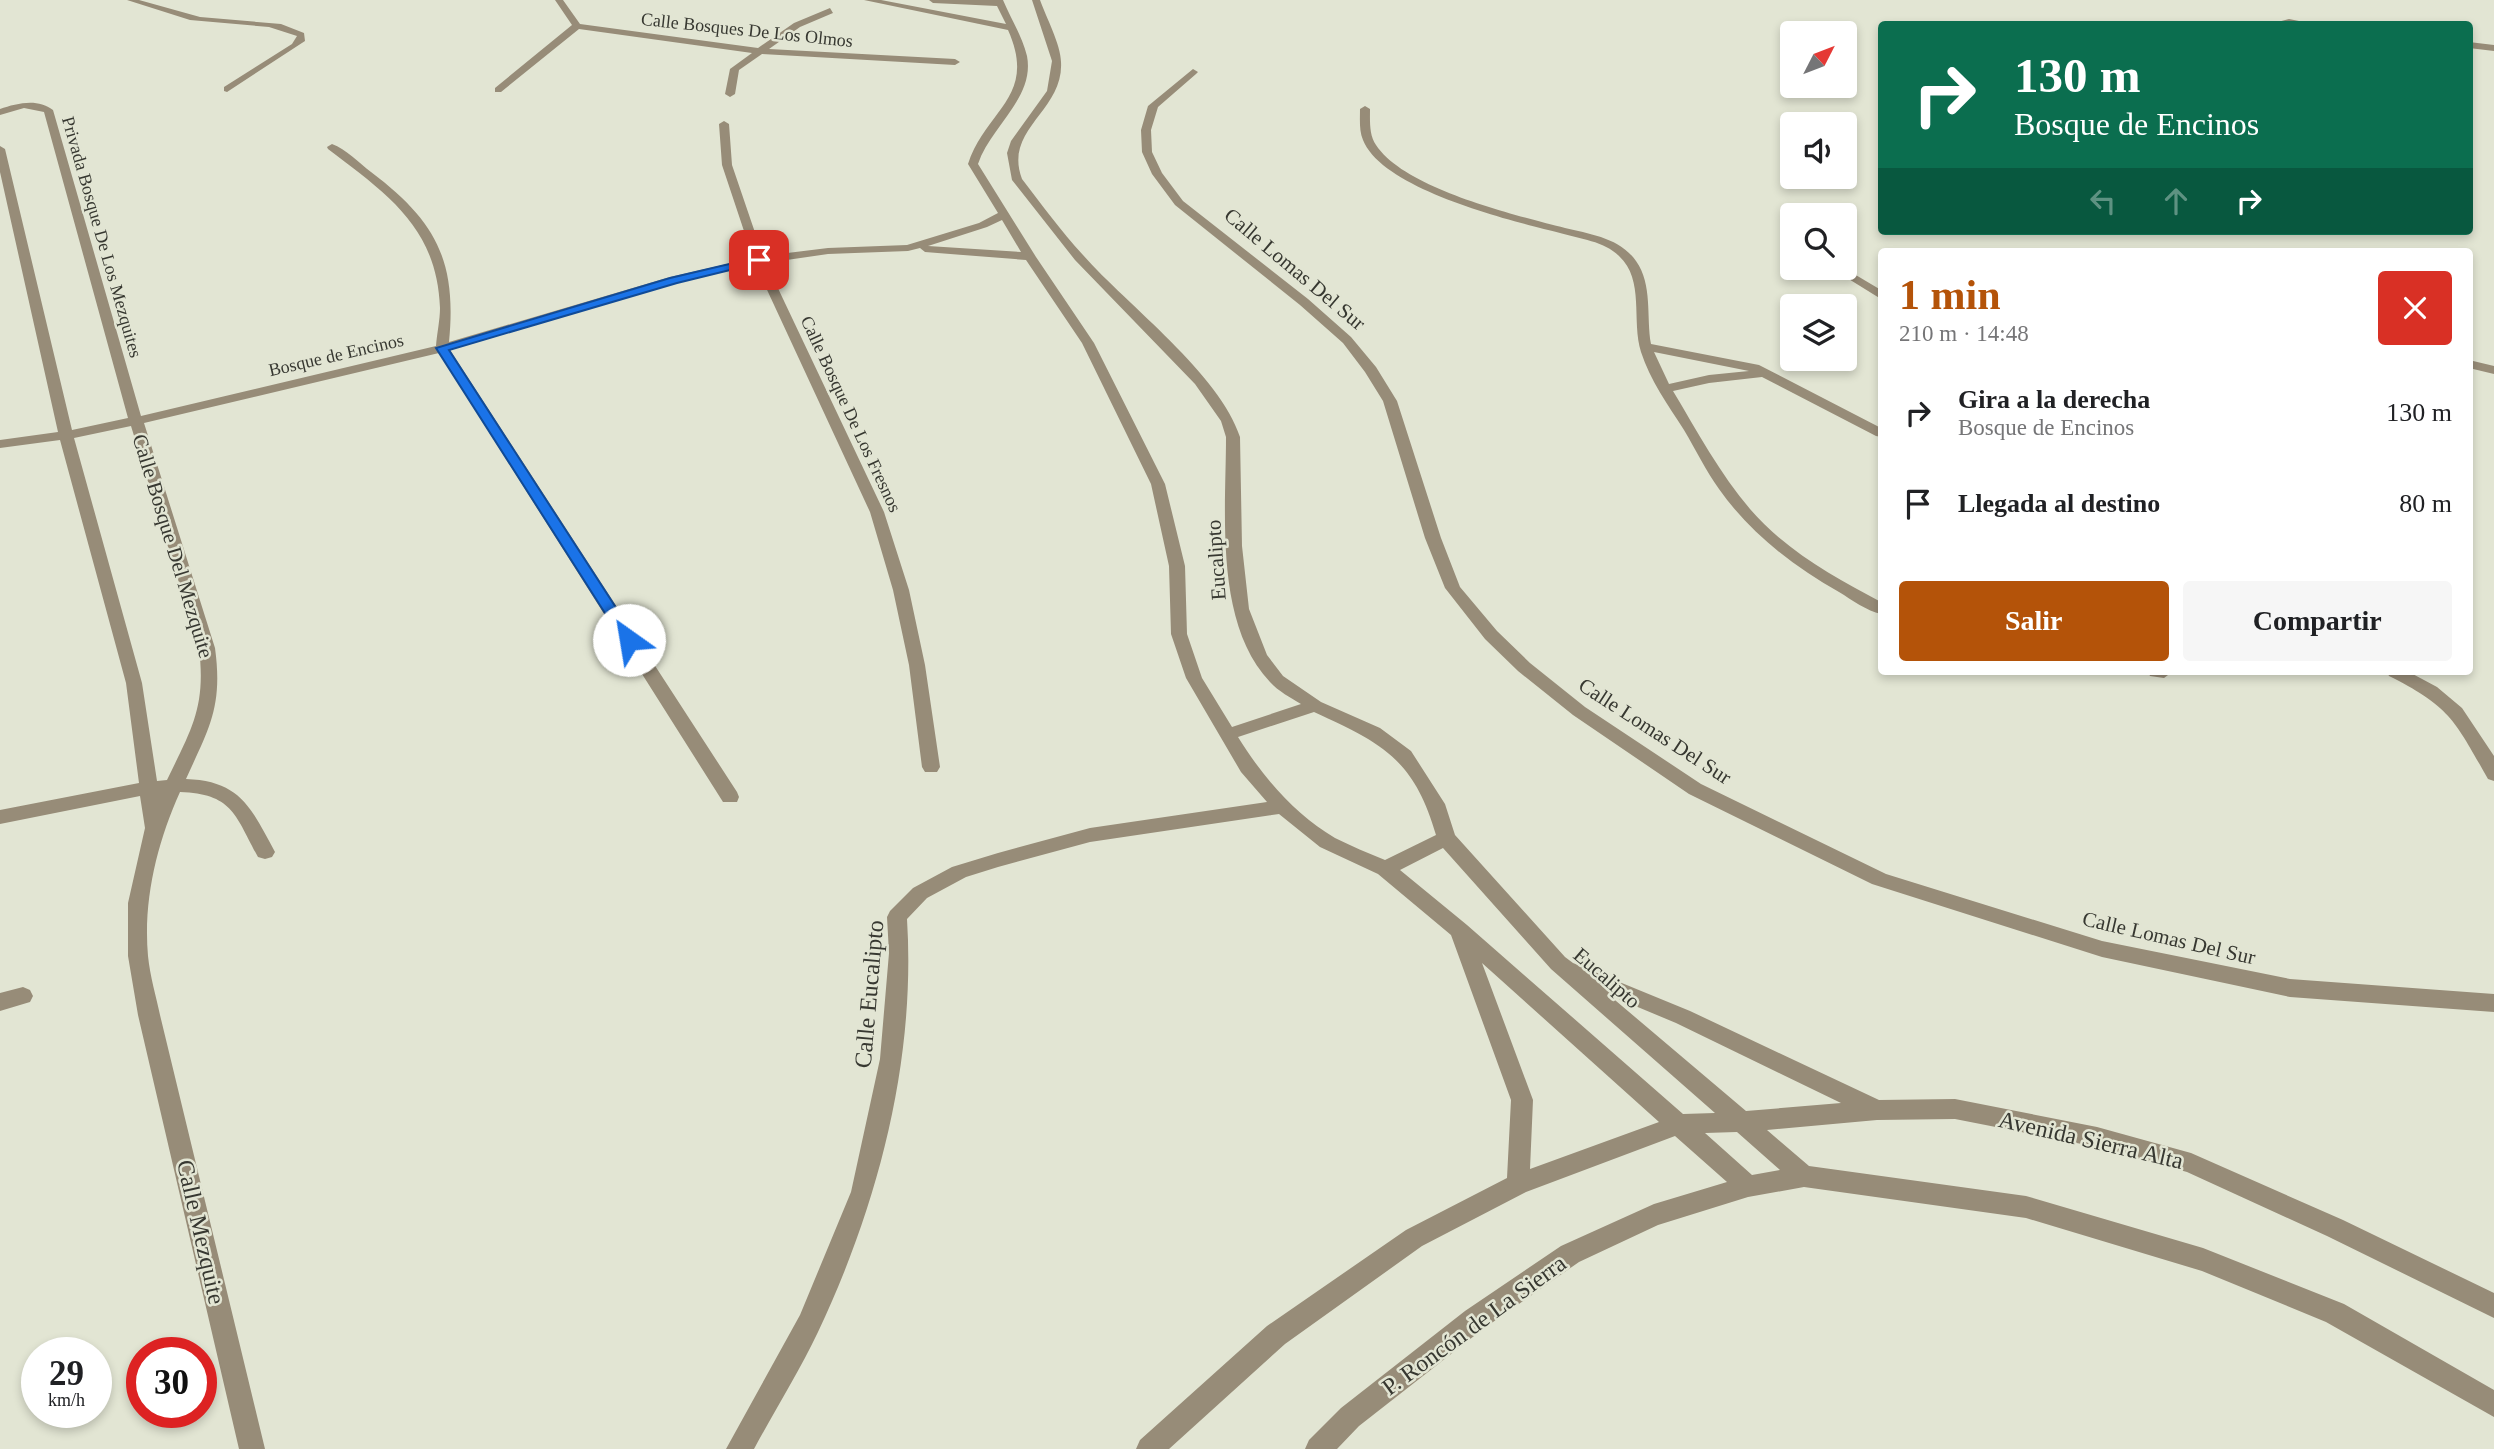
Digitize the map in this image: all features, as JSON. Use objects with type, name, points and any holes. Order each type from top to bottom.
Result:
[{"type":"street","points":[[131,0],[160,12],[210,21],[278,26],[293,29],[301,35],[302,41],[227,89]]},
{"type":"street","points":[[498,90],[578,26],[559,0]]},
{"type":"street","points":[[868,0],[1012,28]]},
{"type":"street","points":[[933,0],[999,2]]},
{"type":"street","name":"Eucalipto","points":[[1036,0],[1057,61],[1054,82],[1046,102],[1016,141],[1012,153],[1013,169],[1032,201],[1079,258],[1200,381],[1228,421],[1233,438],[1234,546],[1241,609],[1259,657],[1277,680],[1315,706],[1374,732],[1405,755],[1436,804],[1447,838],[1558,963],[1804,1177]]},
{"type":"street","points":[[928,13],[944,2]]},
{"type":"street","name":"Eucalipto","points":[[999,2],[1012,28],[1023,62],[1018,92],[977,147],[973,164],[1003,215],[1088,343],[1158,484],[1177,566],[1179,634],[1194,678],[1226,735],[1247,767],[1282,807],[1327,842],[1385,869],[1460,931],[1748,1186]]},
{"type":"street","points":[[730,94],[731,78],[735,69],[797,25],[830,11]]},
{"type":"street","name":"Calle Bosques De Los Olmos","points":[[578,26],[760,51],[955,62]]},
{"type":"street","points":[[2473,45],[2494,48]]},
{"type":"street","name":"Calle Lomas Del Sur","points":[[1193,72],[1153,106],[1146,130],[1147,152],[1157,174],[1179,203],[1304,302],[1347,340],[1371,370],[1390,401],[1433,538],[1453,588],[1491,635],[1524,667],[1579,711],[1695,789],[1879,879],[2102,949],[2290,988],[2494,1003]]},
{"type":"street","name":"Privada Bosque De Los Mezquites","points":[[0,113],[26,106],[44,107],[48,110],[136,421]]},
{"type":"street","points":[[1366,109],[1364,134],[1371,146],[1383,159],[1418,183],[1443,197],[1596,240],[1624,254],[1638,277],[1646,347],[1665,389],[1731,496],[1769,537],[1821,577],[1878,607]]},
{"type":"street","name":"Calle Bosque De Los Fresnos","points":[[724,124],[727,165],[759,260],[877,512],[901,590],[917,665],[931,767]]},
{"type":"street","points":[[332,147],[394,194],[425,229],[435,248],[444,279],[447,309],[442,330],[442,348],[730,797]]},
{"type":"street","points":[[0,149],[66,435]]},
{"type":"street","name":"Bosque de Encinos","points":[[0,444],[66,435],[136,421],[442,348],[674,280],[759,260],[828,251],[908,248],[971,229],[1003,215]]},
{"type":"street","points":[[908,248],[970,250],[1030,257]]},
{"type":"street","points":[[1857,280],[1878,293]]},
{"type":"street","points":[[1646,347],[1734,362],[1768,374],[1878,431]]},
{"type":"street","points":[[2473,365],[2494,370]]},
{"type":"street","points":[[1665,389],[1737,375],[1768,374]]},
{"type":"street","name":"Calle Bosque Del Mezquite","points":[[136,421],[207,648],[210,672],[210,696],[201,727],[154,828],[138,903],[138,956],[149,1015]]},
{"type":"street","name":"Calle Bosque Del Mezquite","points":[[66,435],[134,683],[154,828]]},
{"type":"street","points":[[2401,675],[2425,686],[2457,710],[2478,741],[2494,774]]},
{"type":"street","points":[[1226,735],[1315,706]]},
{"type":"street","points":[[0,817],[148,788],[192,784],[223,792],[239,807],[265,852]]},
{"type":"street","name":"Calle Eucalipto","points":[[739,1449],[809,1324],[863,1192],[891,1059],[899,953],[897,917],[920,893],[959,872],[998,860],[1090,835],[1282,807]]},
{"type":"street","points":[[1385,869],[1447,838]]},
{"type":"street","points":[[1460,931],[1522,1100],[1518,1184]]},
{"type":"street","points":[[1558,963],[1683,1017],[1877,1110]]},
{"type":"street","points":[[0,1002],[23,996]]},
{"type":"street","name":"Calle Mezquite","points":[[149,1015],[252,1449]]},
{"type":"street","name":"Avenida Sierra Alta","points":[[1741,1122],[1877,1110],[1955,1109],[2097,1137],[2191,1163],[2334,1228],[2494,1306]]},
{"type":"street","points":[[1149,1449],[1276,1335],[1414,1238],[1518,1184],[1680,1124],[1741,1122]]},
{"type":"street","points":[[1804,1177],[2026,1207],[2203,1260],[2335,1313],[2494,1404]]},
{"type":"street","name":"P. Roncón de La Sierra","points":[[1318,1449],[1350,1417],[1474,1320],[1570,1254],[1654,1215],[1748,1186],[1804,1177]]},
{"type":"route","points":[[629,640],[442,348],[674,280],[759,260]]}]
